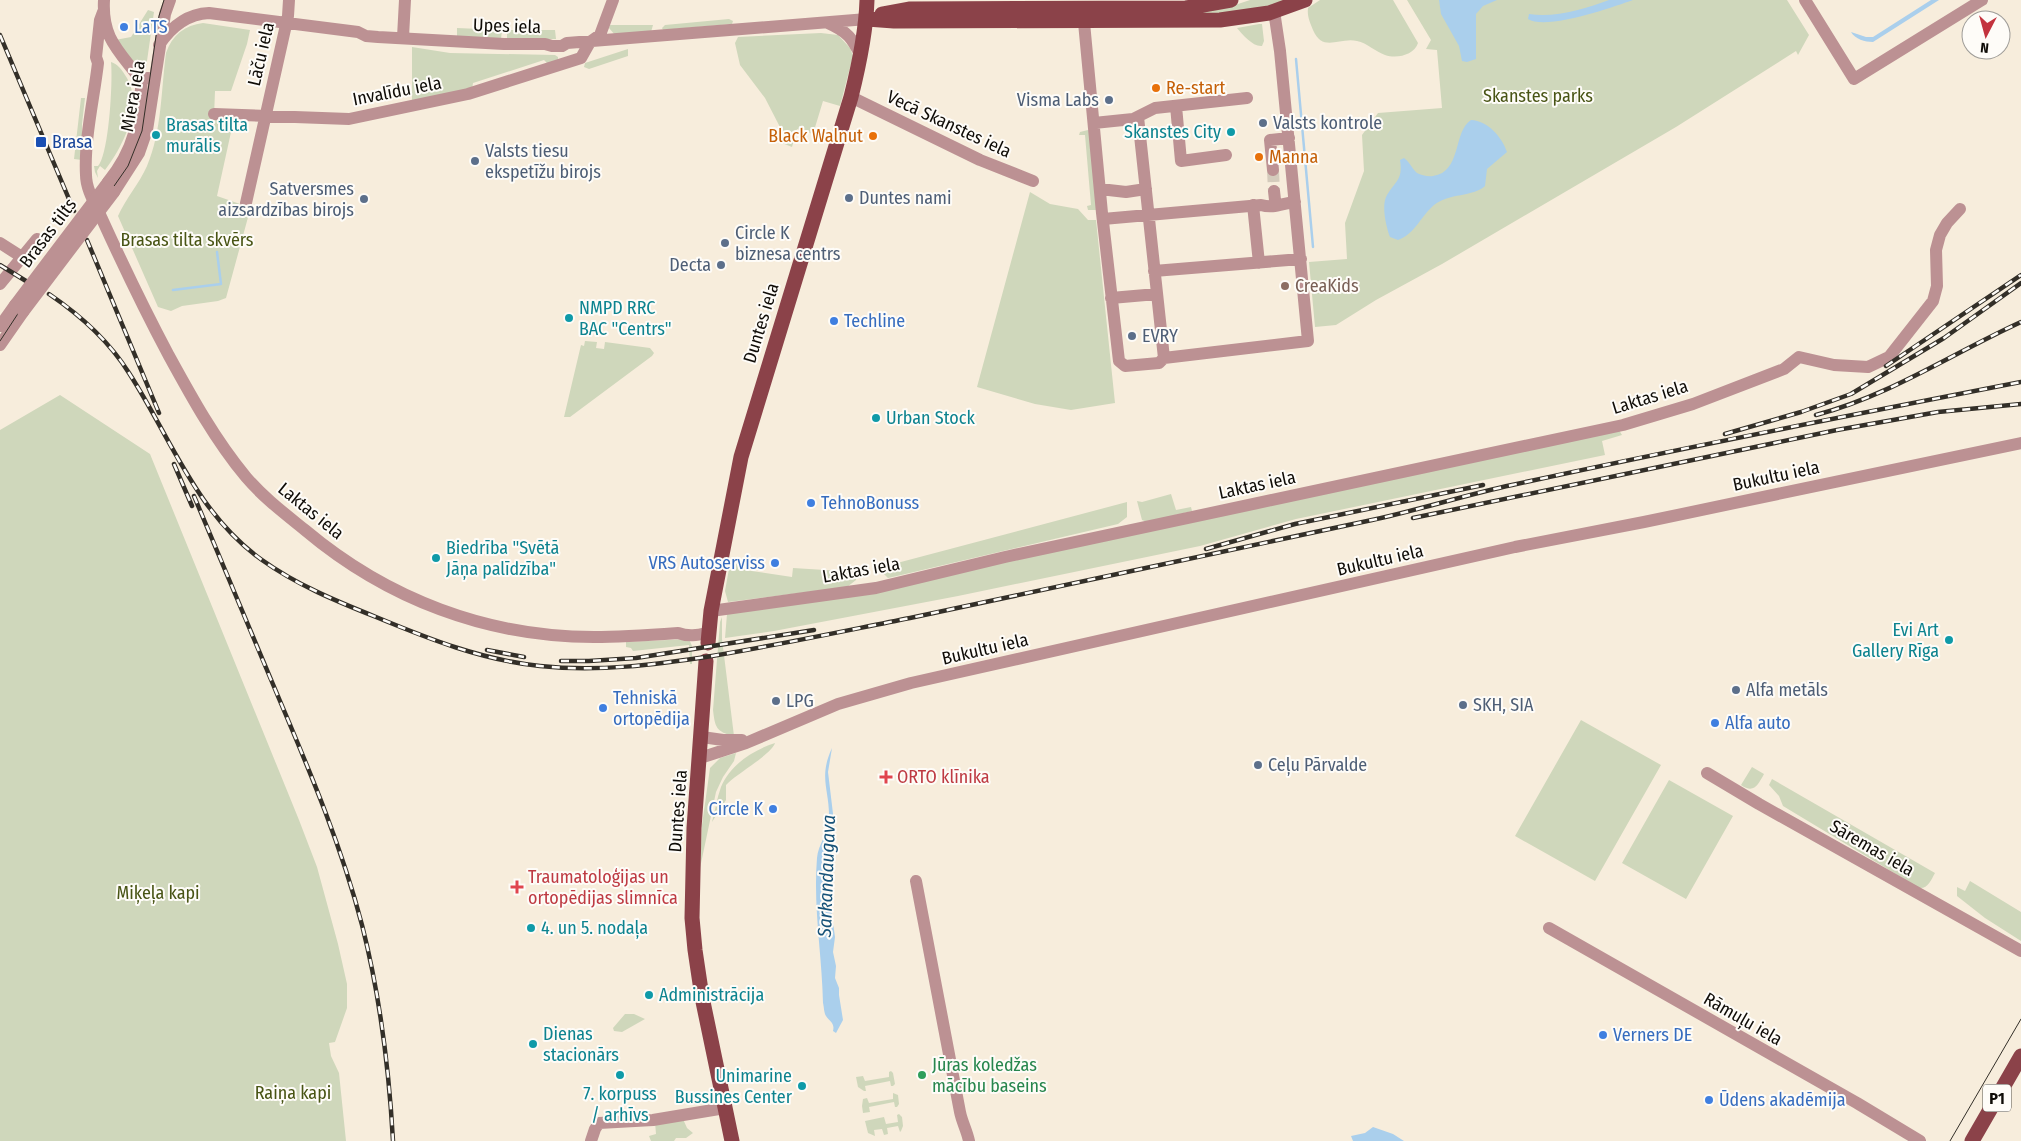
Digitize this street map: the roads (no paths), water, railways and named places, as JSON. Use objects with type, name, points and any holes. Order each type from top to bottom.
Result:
[{"type":"main road","name":"Duntes iela","points":[[708,638],[711,611],[741,457],[851,97],[861,56],[867,19],[867,0]]},
{"type":"main road","points":[[1083,15],[1126,4],[1197,7],[1231,0]]},
{"type":"main road","points":[[867,19],[909,9],[1220,20],[1254,16],[1306,0]]},
{"type":"main road","name":"Duntes iela","points":[[706,660],[692,876],[695,950],[704,1009],[732,1141]]},
{"type":"main road","name":"P1","points":[[1972,1141],[2021,1056]]},
{"type":"street","name":"Miera iela","points":[[111,187],[132,166],[144,139],[150,113],[159,44],[170,0]]},
{"type":"street","name":"Lāču iela","points":[[246,203],[286,23],[289,0]]},
{"type":"street","points":[[403,37],[405,0]]},
{"type":"street","points":[[590,42],[600,35],[612,0]]},
{"type":"street","points":[[1805,0],[1854,79],[1982,0]]},
{"type":"street","points":[[104,6],[107,34],[137,75],[142,79],[147,79],[155,71]]},
{"type":"street","points":[[98,63],[96,57],[100,20],[104,6]]},
{"type":"street","points":[[1083,15],[1111,298],[1119,361],[1125,366],[1159,363],[1164,358],[1308,342],[1301,259],[1283,199],[1289,138],[1274,11]]},
{"type":"street","name":"Upes iela","points":[[159,44],[168,31],[201,13],[216,13],[358,32],[366,36],[394,39],[403,37],[504,44],[545,44],[552,46],[867,19]]},
{"type":"street","points":[[826,22],[842,29],[852,38],[861,56]]},
{"type":"street","name":"Invalīdu iela","points":[[214,114],[332,120],[366,116],[468,94],[581,58],[590,42]]},
{"type":"street","points":[[98,63],[105,55],[109,54],[123,57]]},
{"type":"street","name":"Laktas iela","points":[[98,63],[86,164],[87,183],[124,267],[152,324],[204,416],[230,455],[261,493],[321,544],[366,574],[419,602],[482,624],[528,632],[574,636],[628,636],[678,633],[708,638]]},
{"type":"street","name":"Miera iela","points":[[111,187],[134,138],[142,79]]},
{"type":"street","name":"Vecā Skanstes iela","points":[[851,97],[980,160],[1033,181]]},
{"type":"street","points":[[1094,123],[1138,118],[1155,108],[1247,98]]},
{"type":"street","points":[[1176,106],[1181,160],[1226,155]]},
{"type":"street","points":[[1138,118],[1164,358]]},
{"type":"street","points":[[1272,170],[1270,140],[1289,138]]},
{"type":"street","name":"Brasas tilts","points":[[19,308],[111,187]]},
{"type":"street","points":[[1100,189],[1126,192],[1146,189]]},
{"type":"street","points":[[1103,219],[1257,205],[1266,201],[1283,199]]},
{"type":"street","points":[[1257,205],[1259,263]]},
{"type":"street","name":"Laktas iela","points":[[711,611],[876,588],[1067,543],[1623,425],[1693,404],[1784,368],[1798,358],[1834,365],[1868,367],[1889,357],[1933,301],[1937,286],[1936,250],[1940,235],[1960,209]]},
{"type":"street","points":[[0,284],[36,239]]},
{"type":"street","points":[[0,243],[22,257]]},
{"type":"street","points":[[1154,271],[1301,259]]},
{"type":"street","points":[[1111,298],[1157,294]]},
{"type":"street","points":[[0,326],[19,308]]},
{"type":"street","points":[[0,345],[19,308]]},
{"type":"street","name":"Bukultu iela","points":[[700,758],[754,739],[838,704],[911,683],[1497,551],[1644,522],[2021,442]]},
{"type":"street","name":"Bukultu iela","points":[[702,737],[723,740],[754,739]]},
{"type":"street","name":"Sāremas iela","points":[[1707,773],[1797,826],[2021,951]]},
{"type":"street","points":[[916,882],[960,1113],[969,1141]]},
{"type":"street","name":"Rāmuļu iela","points":[[1549,928],[1857,1103],[1920,1141]]},
{"type":"street","points":[[591,1141],[594,1129],[599,1123],[653,1120],[725,1108]]},
{"type":"water","points":[[1439,0],[1497,0],[1483,6],[1476,14],[1476,59],[1467,62],[1462,61],[1459,46],[1441,14]]},
{"type":"water","points":[[1609,0],[1633,0],[1580,17],[1564,20],[1537,22],[1528,19],[1529,14],[1559,14]]},
{"type":"water","points":[[1931,0],[1939,0],[1873,42],[1860,40],[1851,32],[1866,37],[1873,37]]},
{"type":"water","points":[[1471,120],[1483,123],[1494,131],[1502,141],[1507,152],[1487,169],[1485,186],[1474,192],[1440,201],[1429,209],[1409,234],[1398,240],[1390,237],[1384,204],[1387,195],[1400,176],[1400,160],[1404,158],[1417,173],[1423,175],[1431,176],[1442,173],[1449,167],[1465,125]]},
{"type":"water","name":"Sarkandaugava","points":[[832,748],[828,772],[834,822],[829,894],[835,937],[833,952],[836,966],[835,978],[839,988],[843,1020],[836,1033],[833,1031],[833,1024],[825,1015],[823,1003],[816,895],[817,858],[829,824],[825,776]]},
{"type":"water","points":[[1373,1127],[1393,1134],[1404,1141],[1353,1141],[1351,1136],[1365,1133]]},
{"type":"waterway","points":[[1296,59],[1313,247]]},
{"type":"waterway","points":[[173,290],[221,284],[217,252]]},
{"type":"tunnel","points":[[1273,170],[1274,191]]},
{"type":"tram line","points":[[0,341],[21,309],[128,166],[142,131],[159,16],[164,0]]},
{"type":"tram line","points":[[1950,1141],[2021,1019]]},
{"type":"railway","points":[[0,35],[74,211]]},
{"type":"railway","points":[[87,240],[159,413]]},
{"type":"railway","points":[[0,265],[26,281]]},
{"type":"railway","points":[[1886,366],[2021,275]]},
{"type":"railway","points":[[1725,434],[1801,412],[1851,394],[1944,338],[2021,283]]},
{"type":"railway","points":[[49,294],[83,320],[103,339],[121,361],[202,497],[219,520],[239,541],[262,560],[317,592],[436,641],[497,659],[562,668],[626,667],[669,662],[811,638],[1372,520],[1494,489],[1575,471],[2021,382]]},
{"type":"railway","points":[[1816,415],[1869,397],[2021,322]]},
{"type":"railway","points":[[1413,518],[1837,430],[1938,412],[2021,404]]},
{"type":"railway","points":[[174,464],[192,506]]},
{"type":"railway","points":[[1206,549],[1295,524],[1483,485]]},
{"type":"railway","points":[[194,496],[314,784],[354,896],[379,1005],[389,1086],[393,1141]]},
{"type":"railway","points":[[561,661],[636,658],[814,630]]},
{"type":"railway","points":[[487,650],[524,657]]},
{"type":"place","name":"LaTS","points":[[124,27]]},
{"type":"place","name":"Re-start","points":[[1156,88]]},
{"type":"place","name":"Visma Labs","points":[[1109,100]]},
{"type":"place","name":"Valsts kontrole","points":[[1263,123]]},
{"type":"place","name":"Skanstes City","points":[[1231,132]]},
{"type":"place","name":"Brasas tilta murālis","points":[[156,135]]},
{"type":"place","name":"Black Walnut","points":[[873,136]]},
{"type":"place","name":"Brasa","points":[[41,142]]},
{"type":"place","name":"Manna","points":[[1259,157]]},
{"type":"place","name":"Valsts tiesu ekspetīžu birojs","points":[[475,161]]},
{"type":"place","name":"Duntes nami","points":[[849,198]]},
{"type":"place","name":"Satversmes aizsardzības birojs","points":[[364,199]]},
{"type":"place","name":"Circle K biznesa centrs","points":[[725,243]]},
{"type":"place","name":"Decta","points":[[721,265]]},
{"type":"place","name":"CreaKids","points":[[1285,286]]},
{"type":"place","name":"NMPD RRC BAC \"Centrs\"","points":[[569,318]]},
{"type":"place","name":"Techline","points":[[834,321]]},
{"type":"place","name":"EVRY","points":[[1132,336]]},
{"type":"place","name":"Urban Stock","points":[[876,418]]},
{"type":"place","name":"TehnoBonuss","points":[[811,503]]},
{"type":"place","name":"Biedrība \"Svētā Jāņa palīdzība\"","points":[[436,558]]},
{"type":"place","name":"VRS Autoserviss","points":[[775,563]]},
{"type":"place","name":"Evi Art Gallery Rīga","points":[[1949,640]]},
{"type":"place","name":"Alfa metāls","points":[[1736,690]]},
{"type":"place","name":"LPG","points":[[776,701]]},
{"type":"place","name":"SKH, SIA","points":[[1463,705]]},
{"type":"place","name":"Tehniskā ortopēdija","points":[[603,708]]},
{"type":"place","name":"Alfa auto","points":[[1715,723]]},
{"type":"place","name":"Ceļu Pārvalde","points":[[1258,765]]},
{"type":"place","name":"ORTO klīnika","points":[[886,777]]},
{"type":"place","name":"Circle K","points":[[773,809]]},
{"type":"place","name":"Traumatoloģijas un ortopēdijas slimnīca","points":[[517,887]]},
{"type":"place","name":"4. un 5. nodaļa","points":[[531,928]]},
{"type":"place","name":"Administrācija","points":[[649,995]]},
{"type":"place","name":"Verners DE","points":[[1603,1035]]},
{"type":"place","name":"Dienas stacionārs","points":[[533,1044]]},
{"type":"place","name":"7. korpuss / arhīvs","points":[[620,1075]]},
{"type":"place","name":"Jūras koledžas mācību baseins","points":[[922,1075]]},
{"type":"place","name":"Unimarine Bussines Center","points":[[802,1086]]},
{"type":"place","name":"Ūdens akadēmija","points":[[1709,1100]]},
{"type":"park label","name":"Skanstes parks","points":[[1538,96]]},
{"type":"park label","name":"Brasas tilta skvērs","points":[[187,240]]},
{"type":"park label","name":"Miķeļa kapi","points":[[158,893]]},
{"type":"park label","name":"Raiņa kapi","points":[[293,1093]]}]
